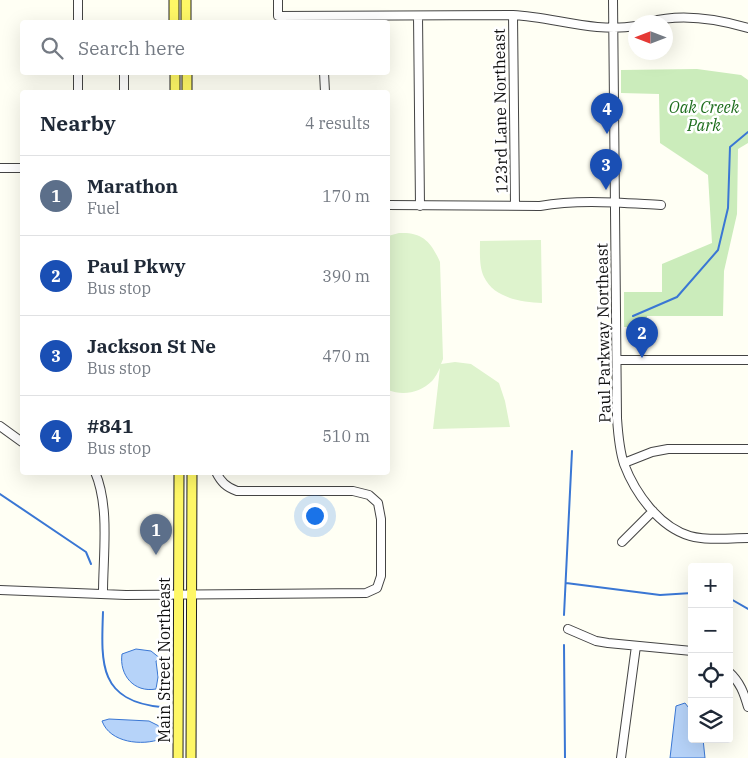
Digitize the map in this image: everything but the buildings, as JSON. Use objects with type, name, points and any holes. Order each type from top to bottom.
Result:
[{"type":"main road","points":[[174,0],[174,20]]},
{"type":"main road","points":[[186,0],[186,20]]},
{"type":"main road","points":[[175,75],[175,90]]},
{"type":"main road","points":[[187,75],[187,90]]},
{"type":"main road","name":"Main Street Northeast","points":[[178,758],[179,475]]},
{"type":"main road","name":"Main Street Northeast","points":[[191,758],[192,475]]},
{"type":"street","points":[[78,0],[78,20]]},
{"type":"street","points":[[278,0],[278,16],[324,20],[418,16],[513,15],[533,16],[574,26],[628,27]]},
{"type":"street","name":"Paul Parkway Northeast","points":[[613,0],[617,418],[624,463],[632,480],[653,511],[674,528],[689,536],[706,539],[748,538]]},
{"type":"street","name":"123rd Lane Northeast","points":[[513,15],[515,206]]},
{"type":"street","points":[[418,16],[420,206]]},
{"type":"street","points":[[673,18],[700,18],[724,21],[748,28]]},
{"type":"street","points":[[78,75],[78,90]]},
{"type":"street","points":[[124,75],[124,90]]},
{"type":"street","points":[[324,75],[325,90]]},
{"type":"street","points":[[0,168],[20,168]]},
{"type":"street","points":[[390,205],[540,206],[554,203],[661,205]]},
{"type":"street","points":[[617,360],[748,360]]},
{"type":"street","points":[[0,426],[20,441]]},
{"type":"street","points":[[624,463],[652,452],[668,449],[748,449]]},
{"type":"street","points":[[96,475],[104,500],[103,593]]},
{"type":"street","points":[[0,590],[126,595],[366,593],[377,588],[381,576],[381,519],[378,504],[368,495],[353,490],[236,491],[221,482],[218,475]]},
{"type":"street","points":[[622,542],[653,511]]},
{"type":"street","points":[[568,629],[596,641],[688,651]]},
{"type":"street","points":[[621,758],[636,646]]},
{"type":"street","points":[[733,675],[743,691],[748,707]]},
{"type":"green space","name":"Oak Creek Park","points":[[697,69],[741,75],[748,80],[748,143],[738,149],[737,214],[724,271],[723,316],[647,316],[647,327],[624,327],[624,292],[662,292],[662,264],[712,243],[708,175],[660,143],[659,94],[621,93],[621,70]]},
{"type":"green space","points":[[399,233],[414,234],[420,236],[433,249],[440,262],[443,359],[441,364],[455,362],[471,364],[499,383],[510,427],[433,429],[440,368],[432,381],[417,391],[400,393],[390,391],[390,235]]},
{"type":"green space","points":[[541,240],[542,303],[509,298],[494,290],[484,277],[481,269],[480,241]]},
{"type":"water","points":[[136,649],[151,651],[161,659],[156,661],[158,677],[156,689],[148,690],[135,685],[130,681],[123,669],[122,654]]},
{"type":"water","points":[[685,703],[688,707],[688,743],[703,743],[705,758],[670,758],[676,706]]},
{"type":"water","points":[[109,719],[149,721],[159,726],[161,739],[136,742],[119,738],[106,728],[102,721]]},
{"type":"waterway","points":[[633,316],[677,297],[718,250],[728,208],[730,147],[748,132]]},
{"type":"waterway","points":[[564,615],[572,451]]},
{"type":"waterway","points":[[0,494],[86,552],[91,564]]},
{"type":"waterway","points":[[566,583],[660,595],[688,593]]},
{"type":"waterway","points":[[733,600],[748,609]]},
{"type":"waterway","points":[[103,612],[102,648],[108,677],[115,688],[126,697],[141,703],[161,707]]},
{"type":"waterway","points":[[564,645],[565,758]]},
{"type":"place","name":"#841","points":[[607,134]]},
{"type":"place","name":"Jackson St Ne","points":[[606,190]]},
{"type":"place","name":"Paul Pkwy","points":[[642,358]]},
{"type":"place","name":"Marathon","points":[[156,555]]}]
